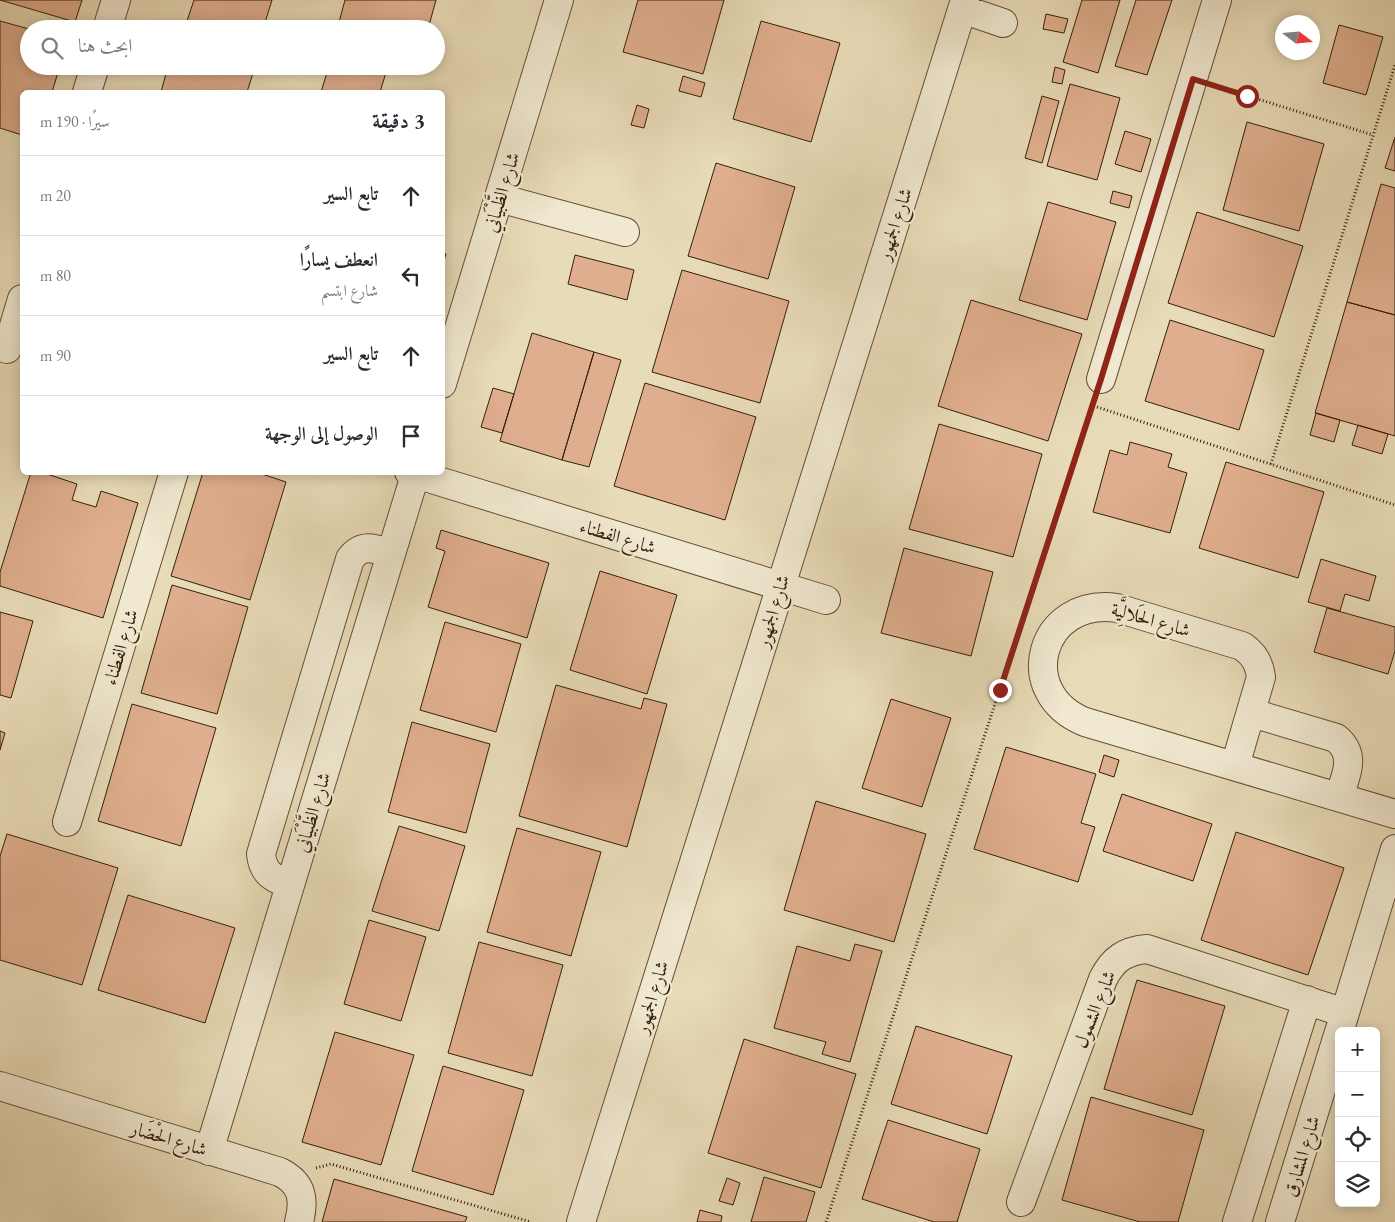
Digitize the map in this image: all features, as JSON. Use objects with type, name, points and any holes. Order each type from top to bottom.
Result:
[{"type":"street","points":[[110,20],[116,0]]},
{"type":"street","name":"شارع الظَّبْيَاني","points":[[445,374],[559,0]]},
{"type":"street","points":[[1101,379],[1217,0]]},
{"type":"street","points":[[963,5],[1003,23]]},
{"type":"street","name":"شارع الجمهور","points":[[581,1222],[963,5]]},
{"type":"street","points":[[88,90],[92,75]]},
{"type":"street","points":[[499,198],[626,232]]},
{"type":"street","points":[[10,350],[20,308]]},
{"type":"street","name":"شارع الفطناء","points":[[67,822],[173,475]]},
{"type":"street","name":"شارع الظَّبْيَاني","points":[[209,1151],[391,554],[412,475]]},
{"type":"street","name":"شارع الفطناء","points":[[419,475],[826,600]]},
{"type":"street","points":[[290,884],[275,879],[268,874],[260,854],[347,568],[350,559],[362,549],[375,548],[391,554]]},
{"type":"street","name":"شارع الحَلالِيَّة","points":[[1235,766],[1260,687],[1260,668],[1250,651],[1242,646],[1117,608],[1103,606],[1089,607],[1070,616],[1054,630],[1047,642],[1043,656],[1046,684],[1052,698],[1072,717],[1339,798],[1395,814]]},
{"type":"street","points":[[1252,713],[1336,738],[1343,743],[1349,758],[1349,766],[1339,798]]},
{"type":"street","name":"شارع المشارق","points":[[1280,1222],[1395,849]]},
{"type":"street","name":"شارع الشمول","points":[[1021,1202],[1103,979],[1110,966],[1120,956],[1132,950],[1147,949],[1307,1000],[1341,1025]]},
{"type":"street","points":[[1237,1222],[1307,1000]]},
{"type":"street","name":"شارع الحْضَار","points":[[0,1086],[280,1172],[298,1186]]},
{"type":"street","points":[[298,1186],[302,1197],[299,1222]]},
{"type":"path","points":[[1271,464],[1395,65]]},
{"type":"path","points":[[1193,79],[1373,135]]},
{"type":"path","points":[[826,1222],[1101,379]]},
{"type":"path","points":[[1092,405],[1395,506]]},
{"type":"path","points":[[298,1186],[317,1166],[331,1164],[531,1222]]},
{"type":"building","points":[[0,0],[82,0],[76,20],[68,20]]},
{"type":"building","points":[[194,0],[272,0],[266,20],[187,20]]},
{"type":"building","points":[[345,0],[436,0],[430,20],[340,20]]},
{"type":"building","points":[[638,0],[724,0],[703,74],[623,52]]},
{"type":"building","points":[[1082,0],[1120,0],[1098,73],[1063,62]]},
{"type":"building","points":[[1136,0],[1172,0],[1147,75],[1115,66]]},
{"type":"building","points":[[1046,14],[1068,19],[1064,33],[1043,29]]},
{"type":"building","points":[[0,21],[20,27],[20,75],[57,75],[53,90],[20,90],[20,134],[0,128]]},
{"type":"building","points":[[761,21],[840,43],[811,142],[733,119]]},
{"type":"building","points":[[1339,25],[1383,37],[1366,95],[1323,83]]},
{"type":"building","points":[[1055,67],[1065,70],[1062,84],[1052,82]]},
{"type":"building","points":[[166,75],[252,75],[248,90],[162,90]]},
{"type":"building","points":[[326,75],[385,75],[381,90],[322,90]]},
{"type":"building","points":[[683,76],[705,83],[701,97],[679,91]]},
{"type":"building","points":[[1070,84],[1120,98],[1097,180],[1047,166]]},
{"type":"building","points":[[1042,96],[1059,101],[1042,163],[1025,158]]},
{"type":"building","points":[[637,105],[649,109],[644,128],[631,125]]},
{"type":"building","points":[[1247,122],[1324,144],[1299,231],[1223,210]]},
{"type":"building","points":[[1125,131],[1151,139],[1141,172],[1115,164]]},
{"type":"building","points":[[1395,137],[1395,171],[1385,168]]},
{"type":"building","points":[[716,163],[795,187],[768,279],[688,256]]},
{"type":"building","points":[[1381,184],[1395,188],[1395,315],[1347,302]]},
{"type":"building","points":[[1113,191],[1132,196],[1129,208],[1110,203]]},
{"type":"building","points":[[1048,202],[1116,222],[1087,320],[1019,300]]},
{"type":"building","points":[[1197,212],[1303,246],[1274,337],[1168,303]]},
{"type":"building","points":[[575,255],[634,270],[627,300],[568,284]]},
{"type":"building","points":[[682,270],[789,301],[760,403],[652,372]]},
{"type":"building","points":[[971,300],[1082,334],[1048,441],[938,406]]},
{"type":"building","points":[[1347,302],[1395,315],[1395,436],[1315,413]]},
{"type":"building","points":[[1170,320],[1264,350],[1239,430],[1145,401]]},
{"type":"building","points":[[532,333],[594,352],[562,460],[500,441]]},
{"type":"building","points":[[594,352],[621,360],[589,467],[562,460]]},
{"type":"building","points":[[645,383],[756,417],[725,520],[614,486]]},
{"type":"building","points":[[493,388],[514,394],[502,433],[481,427]]},
{"type":"building","points":[[1316,413],[1340,420],[1334,442],[1310,435]]},
{"type":"building","points":[[939,424],[1042,454],[1013,557],[909,529]]},
{"type":"building","points":[[1358,425],[1388,434],[1382,454],[1352,445]]},
{"type":"building","points":[[1130,442],[1172,454],[1168,467],[1187,473],[1170,533],[1093,512],[1110,450],[1127,455]]},
{"type":"building","points":[[1226,462],[1324,492],[1298,578],[1199,548]]},
{"type":"building","points":[[30,475],[50,475],[77,484],[72,500],[96,507],[101,491],[138,503],[103,618],[0,586],[0,572]]},
{"type":"building","points":[[202,475],[265,475],[286,482],[250,600],[171,576]]},
{"type":"building","points":[[441,530],[549,563],[527,638],[428,607],[445,551],[436,548]]},
{"type":"building","points":[[904,548],[993,572],[971,656],[881,633]]},
{"type":"building","points":[[1321,559],[1376,576],[1369,601],[1345,594],[1340,611],[1308,602]]},
{"type":"building","points":[[600,571],[677,595],[647,694],[570,670]]},
{"type":"building","points":[[172,585],[248,607],[217,714],[141,693]]},
{"type":"building","points":[[1327,608],[1395,627],[1395,651],[1388,674],[1314,652]]},
{"type":"building","points":[[0,612],[33,621],[11,698],[0,695]]},
{"type":"building","points":[[445,622],[521,644],[496,732],[420,710]]},
{"type":"building","points":[[556,685],[641,709],[644,698],[667,704],[627,847],[519,816]]},
{"type":"building","points":[[891,699],[951,718],[922,807],[862,788]]},
{"type":"building","points":[[132,704],[216,728],[181,846],[98,821]]},
{"type":"building","points":[[412,722],[490,744],[466,833],[388,812]]},
{"type":"building","points":[[0,731],[5,733],[0,750]]},
{"type":"building","points":[[1006,747],[1096,774],[1081,823],[1095,827],[1078,882],[974,849]]},
{"type":"building","points":[[1104,755],[1119,760],[1114,777],[1099,772]]},
{"type":"building","points":[[1122,794],[1212,824],[1193,881],[1103,851]]},
{"type":"building","points":[[816,801],[926,834],[894,942],[784,910]]},
{"type":"building","points":[[399,826],[465,846],[439,931],[372,911]]},
{"type":"building","points":[[517,828],[601,852],[571,956],[487,932]]},
{"type":"building","points":[[1236,832],[1344,868],[1308,975],[1201,940]]},
{"type":"building","points":[[7,834],[118,868],[82,985],[0,960],[0,856]]},
{"type":"building","points":[[128,895],[235,928],[205,1023],[98,990]]},
{"type":"building","points":[[369,920],[426,937],[401,1021],[344,1004]]},
{"type":"building","points":[[479,942],[563,965],[532,1076],[448,1053]]},
{"type":"building","points":[[855,944],[882,951],[850,1062],[822,1054],[826,1042],[774,1028],[797,946],[850,961]]},
{"type":"building","points":[[1137,980],[1225,1006],[1192,1115],[1104,1089]]},
{"type":"building","points":[[916,1026],[1012,1056],[987,1134],[891,1104]]},
{"type":"building","points":[[335,1032],[414,1055],[381,1165],[302,1142]]},
{"type":"building","points":[[744,1039],[856,1074],[821,1188],[708,1153]]},
{"type":"building","points":[[443,1066],[524,1090],[493,1195],[412,1171]]},
{"type":"building","points":[[1091,1097],[1204,1130],[1178,1222],[1140,1222],[1062,1200]]},
{"type":"building","points":[[888,1120],[980,1149],[957,1222],[934,1222],[862,1199]]},
{"type":"building","points":[[764,1177],[815,1192],[806,1222],[751,1222]]},
{"type":"building","points":[[727,1178],[740,1183],[733,1205],[719,1201]]},
{"type":"building","points":[[334,1179],[467,1217],[465,1222],[322,1222]]},
{"type":"building","points":[[700,1210],[722,1216],[721,1222],[697,1222]]},
{"type":"route","points":[[1000,690],[1101,379],[1193,79],[1247,96]]}]
